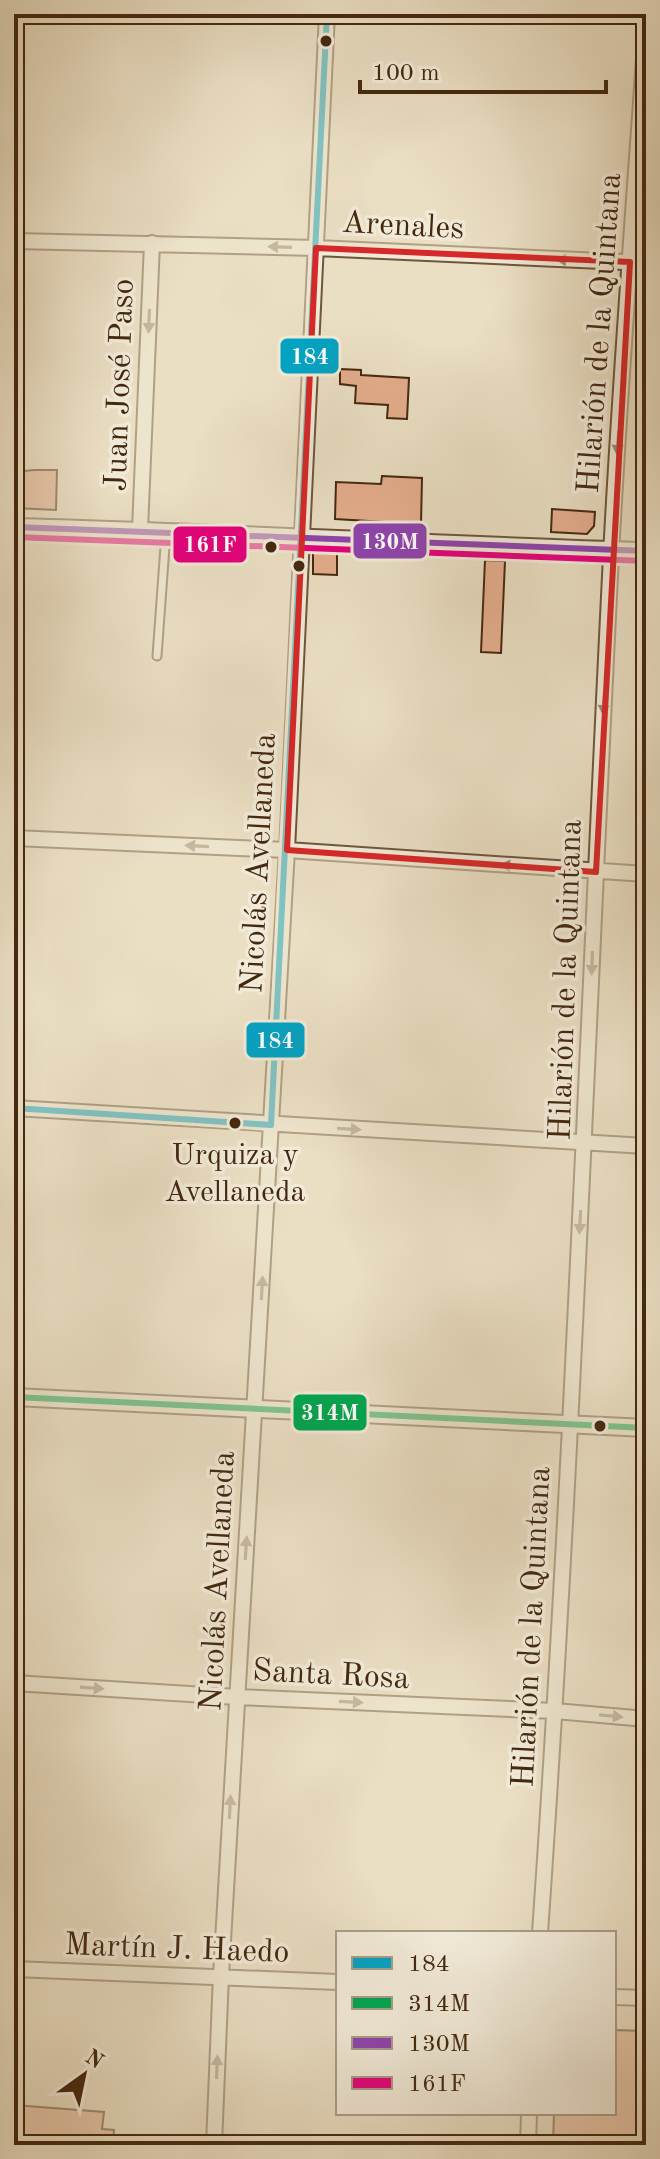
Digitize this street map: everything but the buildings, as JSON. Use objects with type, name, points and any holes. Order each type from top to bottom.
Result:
[{"type":"street","name":"Nicolás Avellaneda","points":[[214,2145],[221,1975],[287,850],[327,14]]},
{"type":"street","name":"Hilarión de la Quintana","points":[[540,1931],[585,1142],[611,550],[646,30]]},
{"type":"street","name":"Arenales","points":[[14,241],[316,248],[646,263]]},
{"type":"street","name":"Juan José Paso","points":[[140,530],[152,243]]},
{"type":"street","points":[[14,527],[646,551]]},
{"type":"street","points":[[14,838],[287,850],[646,874]]},
{"type":"street","points":[[14,1108],[646,1146]]},
{"type":"street","points":[[14,1397],[646,1428]]},
{"type":"street","name":"Santa Rosa","points":[[14,1683],[237,1697],[555,1711],[646,1719]]},
{"type":"street","name":"Martín J. Haedo","points":[[14,1969],[336,1982]]},
{"type":"street","points":[[616,1997],[646,1998]]},
{"type":"street","points":[[528,2145],[529,2115]]},
{"type":"lane","points":[[157,656],[166,531]]},
{"type":"highlighted area","points":[[316,248],[630,262],[596,872],[287,850]]},
{"type":"transit line","name":"184","points":[[14,1108],[271,1125],[327,14]]},
{"type":"transit line","name":"130M","points":[[14,527],[646,551]]},
{"type":"transit line","name":"161F","points":[[14,537],[646,561]]},
{"type":"transit line","name":"314M","points":[[14,1397],[646,1428]]},
{"type":"place","name":"Urquiza y Avellaneda","points":[[235,1123]]}]
